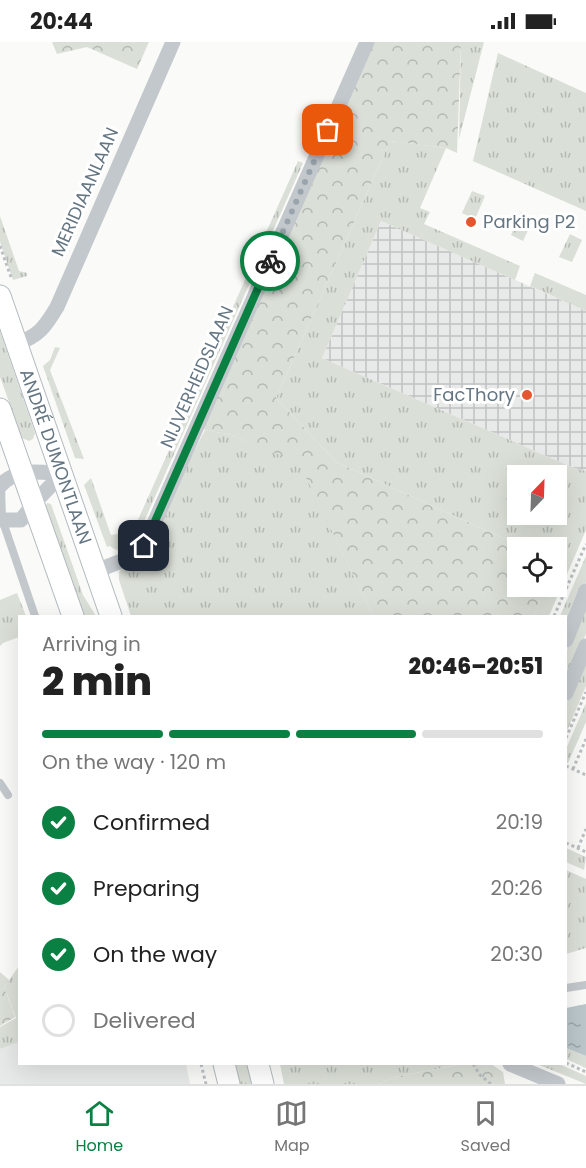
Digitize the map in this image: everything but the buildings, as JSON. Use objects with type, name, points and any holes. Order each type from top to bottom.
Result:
[{"type":"main road","name":"ANDRÉ DUMONTLAAN","points":[[7,292],[16,344],[111,615]]},
{"type":"main road","name":"ANDRÉ DUMONTLAAN","points":[[0,408],[35,502],[41,526],[73,615]]},
{"type":"main road","points":[[224,1065],[230,1084]]},
{"type":"street","name":"MERIDIAANLAAN","points":[[16,344],[33,338],[57,307],[173,42]]},
{"type":"street","name":"NIJVERHEIDSLAAN","points":[[96,571],[129,558],[144,546],[367,42]]},
{"type":"street","points":[[0,486],[7,479],[23,471],[62,474]]},
{"type":"street","points":[[1,520],[21,520],[62,474]]},
{"type":"street","points":[[567,638],[586,591]]},
{"type":"street","points":[[567,691],[586,646]]},
{"type":"street","points":[[512,1065],[558,1084]]},
{"type":"lane","points":[[0,486],[1,520],[35,615]]},
{"type":"lane","points":[[0,783],[8,795]]},
{"type":"lane","points":[[567,988],[586,985]]},
{"type":"path","points":[[0,246],[7,292]]},
{"type":"path","points":[[554,615],[586,544]]},
{"type":"path","points":[[567,736],[586,692]]},
{"type":"path","points":[[573,769],[586,738]]},
{"type":"path","points":[[567,766],[586,775]]},
{"type":"path","points":[[578,848],[586,829]]},
{"type":"path","points":[[567,843],[586,852]]},
{"type":"path","points":[[567,1063],[586,1072]]},
{"type":"path","points":[[201,1065],[206,1084]]},
{"type":"path","points":[[474,1065],[480,1075],[491,1084]]},
{"type":"shaded area","name":"FacThory","points":[[381,221],[586,311],[586,471],[574,468],[322,358]]},
{"type":"shaded area","points":[[18,1042],[18,1065],[186,1065],[190,1084],[0,1084],[0,1049]]},
{"type":"green space","points":[[52,42],[149,42],[137,69],[87,47],[57,54]]},
{"type":"green space","points":[[371,42],[461,42],[457,153],[446,148],[390,141],[276,398],[336,462],[507,540],[507,597],[538,597],[540,602],[534,615],[373,615],[299,463],[232,435],[205,430],[202,426]]},
{"type":"green space","points":[[461,42],[484,42],[459,139]]},
{"type":"green space","points":[[498,53],[586,93],[586,211],[473,161]]},
{"type":"green space","points":[[390,141],[446,148],[420,208],[430,212],[424,224],[520,266],[515,280],[381,221],[322,358],[574,468],[586,471],[586,530],[567,574],[567,537],[507,537],[507,540],[336,462],[276,398]]},
{"type":"green space","points":[[298,161],[303,163],[135,542],[123,550],[107,547],[84,485],[91,478],[111,535],[133,531]]},
{"type":"green space","points":[[472,191],[485,196],[475,219],[462,213]]},
{"type":"green space","points":[[521,212],[534,218],[523,241],[511,235]]},
{"type":"green space","points":[[0,216],[19,271],[27,273],[27,276],[13,280],[0,242]]},
{"type":"green space","points":[[570,234],[582,240],[572,262],[559,257]]},
{"type":"green space","points":[[535,273],[586,295],[586,311],[530,286]]},
{"type":"green space","points":[[0,331],[35,433],[33,439],[29,441],[22,438],[0,377]]},
{"type":"green space","points":[[55,347],[60,348],[50,370],[84,459],[75,458],[43,366],[50,360]]},
{"type":"green space","points":[[205,430],[232,435],[299,462],[373,615],[131,615],[119,580],[119,572],[166,506]]},
{"type":"green space","points":[[47,503],[51,504],[83,595],[95,615],[83,615],[45,508]]},
{"type":"green space","points":[[586,556],[586,582],[567,627],[567,615],[560,615]]},
{"type":"green space","points":[[17,593],[26,615],[18,615],[18,637],[0,646],[0,600]]},
{"type":"green space","points":[[538,597],[557,597],[549,615],[534,615],[540,602]]},
{"type":"green space","points":[[586,605],[586,634],[567,679],[567,650]]},
{"type":"green space","points":[[586,658],[586,686],[567,731],[567,703]]},
{"type":"green space","points":[[586,703],[586,722],[568,763],[567,747]]},
{"type":"green space","points":[[567,848],[586,857],[584,870],[567,862]]},
{"type":"green space","points":[[567,870],[586,879],[586,948],[567,954]]},
{"type":"green space","points":[[18,967],[18,1042],[0,1049],[0,1027],[16,1018],[4,987]]},
{"type":"green space","points":[[0,972],[9,980],[4,987],[15,1017],[0,1026]]},
{"type":"green space","points":[[567,1048],[586,1056],[586,1068],[567,1059]]},
{"type":"green space","points":[[234,1065],[249,1065],[254,1084],[239,1084]]},
{"type":"green space","points":[[280,1065],[457,1065],[395,1077],[378,1084],[284,1084]]},
{"type":"green space","points":[[458,1065],[492,1065],[503,1072],[505,1084],[378,1084],[395,1077]]},
{"type":"green space","points":[[539,1065],[561,1065],[586,1076],[586,1084]]},
{"type":"water","points":[[586,1004],[586,1056],[567,1048],[567,1008]]},
{"type":"way so far","points":[[270,261],[328,130]]},
{"type":"place","name":"Parking P2","points":[[471,222]]},
{"type":"place","name":"FacThory","points":[[527,395]]},
{"type":"route","points":[[144,546],[270,261]]}]
